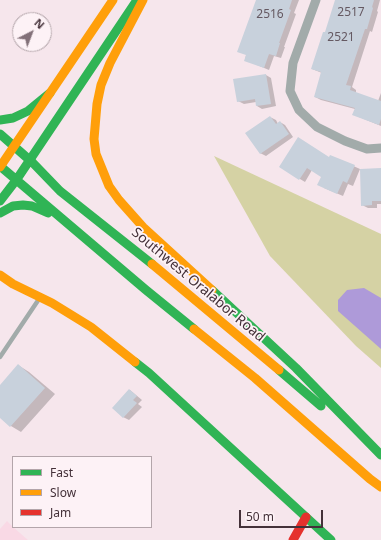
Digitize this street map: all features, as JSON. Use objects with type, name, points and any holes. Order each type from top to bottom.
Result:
[{"type":"main road","points":[[113,0],[0,166],[255,378],[370,480],[381,487]]},
{"type":"main road","points":[[0,201],[17,180],[137,0]]},
{"type":"main road","points":[[143,0],[110,63],[101,85],[97,104],[94,139],[96,154],[109,186],[119,200],[144,227],[296,368],[381,455]]},
{"type":"main road","points":[[0,120],[13,118],[28,111],[50,93]]},
{"type":"main road","name":"Southwest Oralabor Road","points":[[0,134],[30,160],[60,191],[176,284],[381,455]]},
{"type":"main road","points":[[0,213],[13,206],[32,206],[42,209],[68,224]]},
{"type":"main road","points":[[0,275],[13,284],[40,297],[91,328],[149,373],[331,540]]},
{"type":"main road","points":[[293,540],[306,517]]},
{"type":"street","points":[[316,0],[293,63],[290,91],[299,110],[317,127],[345,142],[367,149],[381,148]]},
{"type":"lane","points":[[0,357],[40,297]]},
{"type":"lane","points":[[0,346],[5,350]]},
{"type":"shaded area","points":[[214,156],[381,234],[381,368],[356,346],[270,256]]},
{"type":"shaded area","points":[[364,288],[381,298],[381,349],[338,311],[338,300],[347,290]]},
{"type":"shaded area","points":[[7,521],[12,528],[14,528],[28,540],[0,540],[0,529]]},
{"type":"building","points":[[256,0],[292,0],[289,9],[291,10],[276,56],[269,54],[264,68],[244,61],[246,55],[237,52]]},
{"type":"building","points":[[335,0],[374,0],[367,29],[365,29],[346,85],[351,86],[350,90],[381,101],[381,119],[379,125],[352,115],[355,108],[314,97],[321,72],[311,69]]},
{"type":"building","points":[[266,74],[271,104],[256,106],[255,99],[237,102],[233,79]]},
{"type":"building","points":[[270,116],[276,124],[280,121],[289,134],[260,154],[245,133]]},
{"type":"building","points":[[298,137],[329,157],[330,155],[355,165],[347,183],[343,181],[337,194],[317,185],[321,177],[307,168],[299,180],[279,167]]},
{"type":"building","points":[[381,168],[381,201],[372,201],[372,205],[361,206],[360,169]]},
{"type":"building","points":[[18,364],[45,388],[10,427],[0,418],[0,385]]},
{"type":"building","points":[[129,389],[137,396],[133,400],[137,403],[123,418],[112,408]]},
{"type":"traffic: fast","points":[[0,201],[17,179],[137,0]]},
{"type":"traffic: fast","points":[[0,120],[13,118],[28,111],[50,93]]},
{"type":"traffic: fast","points":[[0,134],[33,163],[60,191],[152,264]]},
{"type":"traffic: fast","points":[[0,166],[194,329]]},
{"type":"traffic: fast","points":[[0,213],[13,206],[23,205],[32,206],[48,213]]},
{"type":"traffic: fast","points":[[212,290],[296,368],[381,455]]},
{"type":"traffic: fast","points":[[135,362],[149,373],[331,540]]},
{"type":"traffic: fast","points":[[279,370],[321,406]]},
{"type":"traffic: slow","points":[[0,167],[113,0]]},
{"type":"traffic: slow","points":[[143,0],[110,63],[101,85],[97,104],[94,139],[96,154],[109,186],[119,200],[143,227],[212,290]]},
{"type":"traffic: slow","points":[[152,264],[279,370]]},
{"type":"traffic: slow","points":[[0,275],[13,284],[52,303],[91,327],[135,362]]},
{"type":"traffic: slow","points":[[194,329],[255,378],[381,487]]},
{"type":"traffic: jam","points":[[293,540],[306,517]]}]
